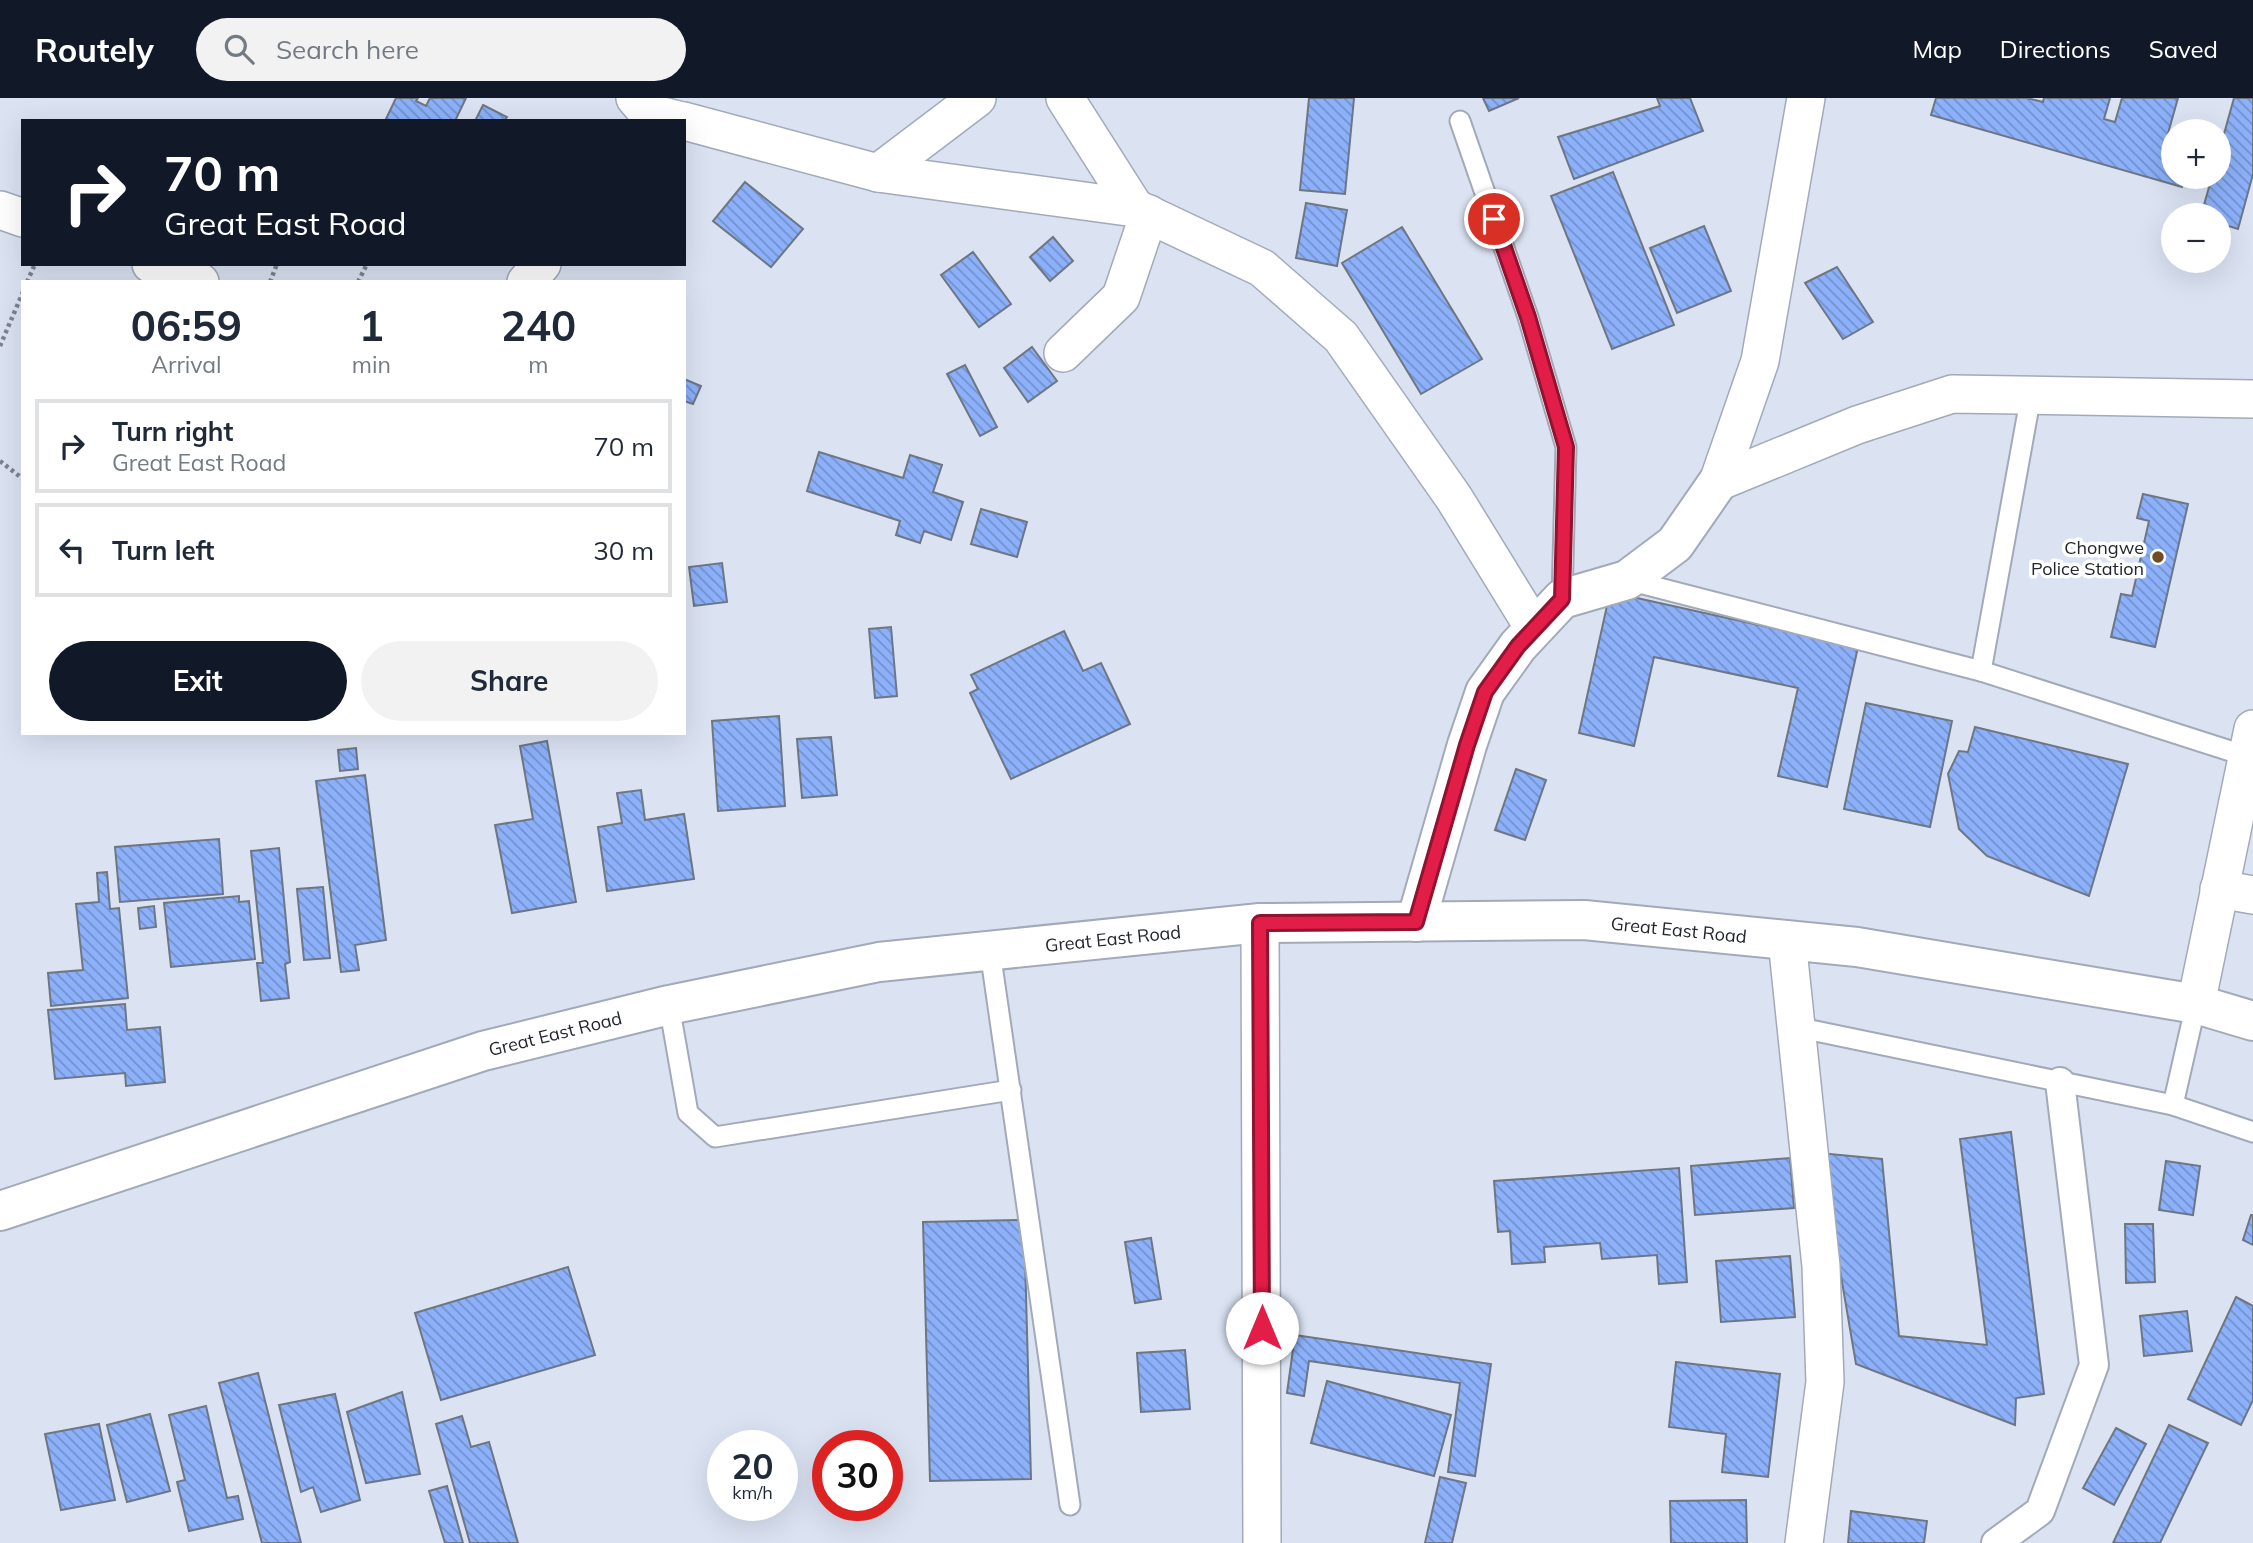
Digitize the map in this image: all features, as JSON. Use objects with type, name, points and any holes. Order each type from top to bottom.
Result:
[{"type":"main road","points":[[1416,922],[1485,692],[1518,646],[1562,599],[1627,580],[1675,544],[1718,482]]},
{"type":"main road","name":"Great East Road","points":[[0,1211],[484,1051],[669,1005],[879,962],[1260,923],[1584,920],[1787,940],[1857,947],[2196,1003],[2253,1021]]},
{"type":"street","points":[[878,173],[978,98]]},
{"type":"street","points":[[1063,353],[1121,298],[1142,211],[1065,98]]},
{"type":"street","points":[[1718,482],[1760,361],[1806,98]]},
{"type":"street","points":[[686,122],[878,173],[1142,211],[1262,268],[1341,337],[1454,498],[1534,628]]},
{"type":"street","points":[[0,209],[21,217]]},
{"type":"street","points":[[156,266],[195,280]]},
{"type":"street","points":[[528,280],[540,266]]},
{"type":"street","points":[[1718,482],[1857,425],[1952,394],[2253,399]]},
{"type":"street","points":[[2196,1003],[2236,892],[2249,742]]},
{"type":"street","points":[[1260,923],[1262,1543]]},
{"type":"street","points":[[1787,940],[1821,1266],[1825,1382],[1804,1543]]},
{"type":"street","points":[[1996,1543],[2040,1511],[2094,1365],[2060,1082]]},
{"type":"lane","points":[[1461,121],[1528,317],[1566,447],[1562,599]]},
{"type":"lane","points":[[1981,671],[2031,395]]},
{"type":"lane","points":[[1627,580],[2249,742]]},
{"type":"lane","points":[[990,951],[1070,1505]]},
{"type":"lane","points":[[2173,1105],[2196,1003]]},
{"type":"lane","points":[[669,1005],[688,1113],[715,1137],[1011,1090]]},
{"type":"lane","points":[[1796,1027],[2173,1105],[2253,1132]]},
{"type":"path","points":[[0,346],[21,297]]},
{"type":"path","points":[[0,461],[21,477]]},
{"type":"building","points":[[396,98],[418,98],[416,101],[426,106],[430,98],[466,98],[456,119],[386,119]]},
{"type":"building","points":[[1309,98],[1354,98],[1345,194],[1300,190]]},
{"type":"building","points":[[1483,98],[1519,98],[1489,111]]},
{"type":"building","points":[[1657,98],[1690,98],[1703,131],[1574,179],[1558,137],[1660,106]]},
{"type":"building","points":[[1936,98],[2027,98],[2043,102],[2044,98],[2110,98],[2104,119],[2115,122],[2122,98],[2178,98],[2172,119],[2161,119],[2161,181],[1931,115]]},
{"type":"building","points":[[2234,98],[2253,98],[2253,174],[2238,229],[2231,227],[2231,203],[2204,203],[2209,189],[2231,189],[2231,119],[2228,119]]},
{"type":"building","points":[[483,105],[507,117],[506,119],[476,119]]},
{"type":"building","points":[[1613,172],[1674,325],[1612,349],[1551,196]]},
{"type":"building","points":[[745,182],[803,229],[771,267],[713,221]]},
{"type":"building","points":[[1306,203],[1347,210],[1337,266],[1296,258]]},
{"type":"building","points":[[1704,226],[1731,291],[1677,313],[1650,248]]},
{"type":"building","points":[[1402,227],[1482,359],[1421,394],[1342,263]]},
{"type":"building","points":[[1053,237],[1073,261],[1050,281],[1030,257]]},
{"type":"building","points":[[973,252],[1011,304],[979,327],[941,275]]},
{"type":"building","points":[[1837,267],[1873,322],[1843,339],[1805,283]]},
{"type":"building","points":[[1032,347],[1057,381],[1028,402],[1004,368]]},
{"type":"building","points":[[965,365],[997,427],[980,436],[947,374]]},
{"type":"building","points":[[686,380],[701,386],[693,404],[686,402]]},
{"type":"building","points":[[819,452],[903,478],[910,455],[942,465],[933,492],[963,502],[951,540],[924,531],[920,543],[896,535],[900,521],[807,491]]},
{"type":"building","name":"Chongwe Police Station","points":[[2143,494],[2188,504],[2155,647],[2111,637],[2121,594],[2132,596],[2149,521],[2137,518]]},
{"type":"building","points":[[981,509],[1027,522],[1017,557],[971,544]]},
{"type":"building","points":[[722,563],[727,602],[694,606],[689,567]]},
{"type":"building","points":[[1610,592],[1858,647],[1827,787],[1778,776],[1798,688],[1654,657],[1634,746],[1579,733]]},
{"type":"building","points":[[891,627],[897,696],[875,698],[869,629]]},
{"type":"building","points":[[1064,631],[1083,671],[1101,663],[1130,724],[1011,779],[970,693],[978,689],[971,675]]},
{"type":"building","points":[[1866,703],[1952,721],[1930,827],[1844,809]]},
{"type":"building","points":[[779,716],[785,806],[718,811],[712,721]]},
{"type":"building","points":[[1975,727],[2128,764],[2089,896],[1987,856],[1959,829],[1948,774],[1959,751],[1968,752]]},
{"type":"building","points":[[831,737],[837,795],[802,798],[797,739]]},
{"type":"building","points":[[547,741],[576,902],[512,913],[495,825],[533,819],[520,746]]},
{"type":"building","points":[[356,748],[358,769],[340,771],[338,750]]},
{"type":"building","points":[[1516,769],[1546,780],[1525,840],[1495,830]]},
{"type":"building","points":[[365,775],[386,940],[355,945],[359,970],[341,972],[316,781]]},
{"type":"building","points":[[641,790],[645,820],[684,814],[694,879],[607,891],[598,827],[622,823],[617,793]]},
{"type":"building","points":[[219,839],[223,894],[120,902],[115,847]]},
{"type":"building","points":[[279,848],[290,962],[285,964],[289,998],[261,1001],[257,963],[263,963],[251,851]]},
{"type":"building","points":[[107,872],[110,909],[119,908],[128,998],[51,1006],[48,973],[83,970],[76,904],[99,902],[97,873]]},
{"type":"building","points":[[323,887],[330,958],[304,960],[297,889]]},
{"type":"building","points":[[239,896],[239,902],[249,901],[255,959],[171,967],[164,903]]},
{"type":"building","points":[[154,906],[156,927],[140,929],[138,908]]},
{"type":"building","points":[[125,1004],[127,1030],[160,1027],[165,1082],[126,1086],[125,1073],[55,1079],[48,1010]]},
{"type":"building","points":[[2011,1132],[2044,1394],[2016,1398],[2015,1425],[1856,1364],[1820,1153],[1882,1159],[1899,1336],[1987,1345],[1960,1139]]},
{"type":"building","points":[[1790,1158],[1794,1208],[1695,1215],[1691,1166]]},
{"type":"building","points":[[2166,1161],[2200,1166],[2193,1215],[2159,1210]]},
{"type":"building","points":[[1679,1168],[1687,1282],[1659,1284],[1657,1255],[1602,1259],[1600,1243],[1544,1247],[1545,1262],[1512,1264],[1510,1231],[1498,1232],[1494,1181]]},
{"type":"building","points":[[2253,1215],[2253,1245],[2243,1240]]},
{"type":"building","points":[[1024,1220],[1031,1479],[930,1481],[923,1222]]},
{"type":"building","points":[[2125,1224],[2153,1224],[2155,1282],[2126,1283]]},
{"type":"building","points":[[1151,1238],[1161,1299],[1135,1303],[1125,1242]]},
{"type":"building","points":[[1790,1256],[1795,1317],[1721,1322],[1716,1261]]},
{"type":"building","points":[[568,1267],[595,1355],[441,1400],[415,1313]]},
{"type":"building","points":[[2236,1297],[2253,1306],[2253,1400],[2241,1425],[2188,1399]]},
{"type":"building","points":[[2187,1311],[2192,1351],[2144,1356],[2140,1316]]},
{"type":"building","points":[[1295,1335],[1491,1364],[1475,1476],[1448,1472],[1460,1383],[1309,1361],[1304,1396],[1287,1393]]},
{"type":"building","points":[[1185,1350],[1190,1409],[1141,1412],[1137,1353]]},
{"type":"building","points":[[1676,1362],[1780,1374],[1768,1477],[1722,1472],[1726,1434],[1669,1427]]},
{"type":"building","points":[[258,1373],[301,1543],[262,1543],[219,1383]]},
{"type":"building","points":[[1327,1381],[1451,1415],[1434,1476],[1311,1443]]},
{"type":"building","points":[[402,1392],[420,1474],[366,1483],[347,1412]]},
{"type":"building","points":[[335,1394],[360,1500],[321,1512],[313,1487],[301,1492],[279,1405]]},
{"type":"building","points":[[206,1406],[227,1498],[238,1496],[243,1519],[189,1531],[177,1482],[185,1480],[169,1415]]},
{"type":"building","points":[[150,1414],[170,1491],[127,1502],[107,1425]]},
{"type":"building","points":[[462,1416],[471,1447],[489,1442],[518,1543],[470,1543],[436,1424]]},
{"type":"building","points":[[99,1424],[115,1500],[61,1510],[45,1434]]},
{"type":"building","points":[[2169,1425],[2208,1443],[2160,1543],[2113,1543]]},
{"type":"building","points":[[2116,1428],[2146,1444],[2114,1505],[2083,1488]]},
{"type":"building","points":[[1440,1477],[1466,1483],[1452,1543],[1425,1543]]},
{"type":"building","points":[[447,1486],[463,1543],[445,1543],[429,1491]]},
{"type":"building","points":[[1746,1500],[1747,1543],[1671,1543],[1670,1501]]},
{"type":"building","points":[[1851,1511],[1927,1521],[1924,1543],[1848,1543]]},
{"type":"place","name":"Chongwe Police Station","points":[[2158,557]]},
{"type":"route","points":[[1262,1328],[1260,923],[1416,922],[1485,692],[1518,646],[1562,599],[1566,447],[1528,317],[1494,219]]}]
